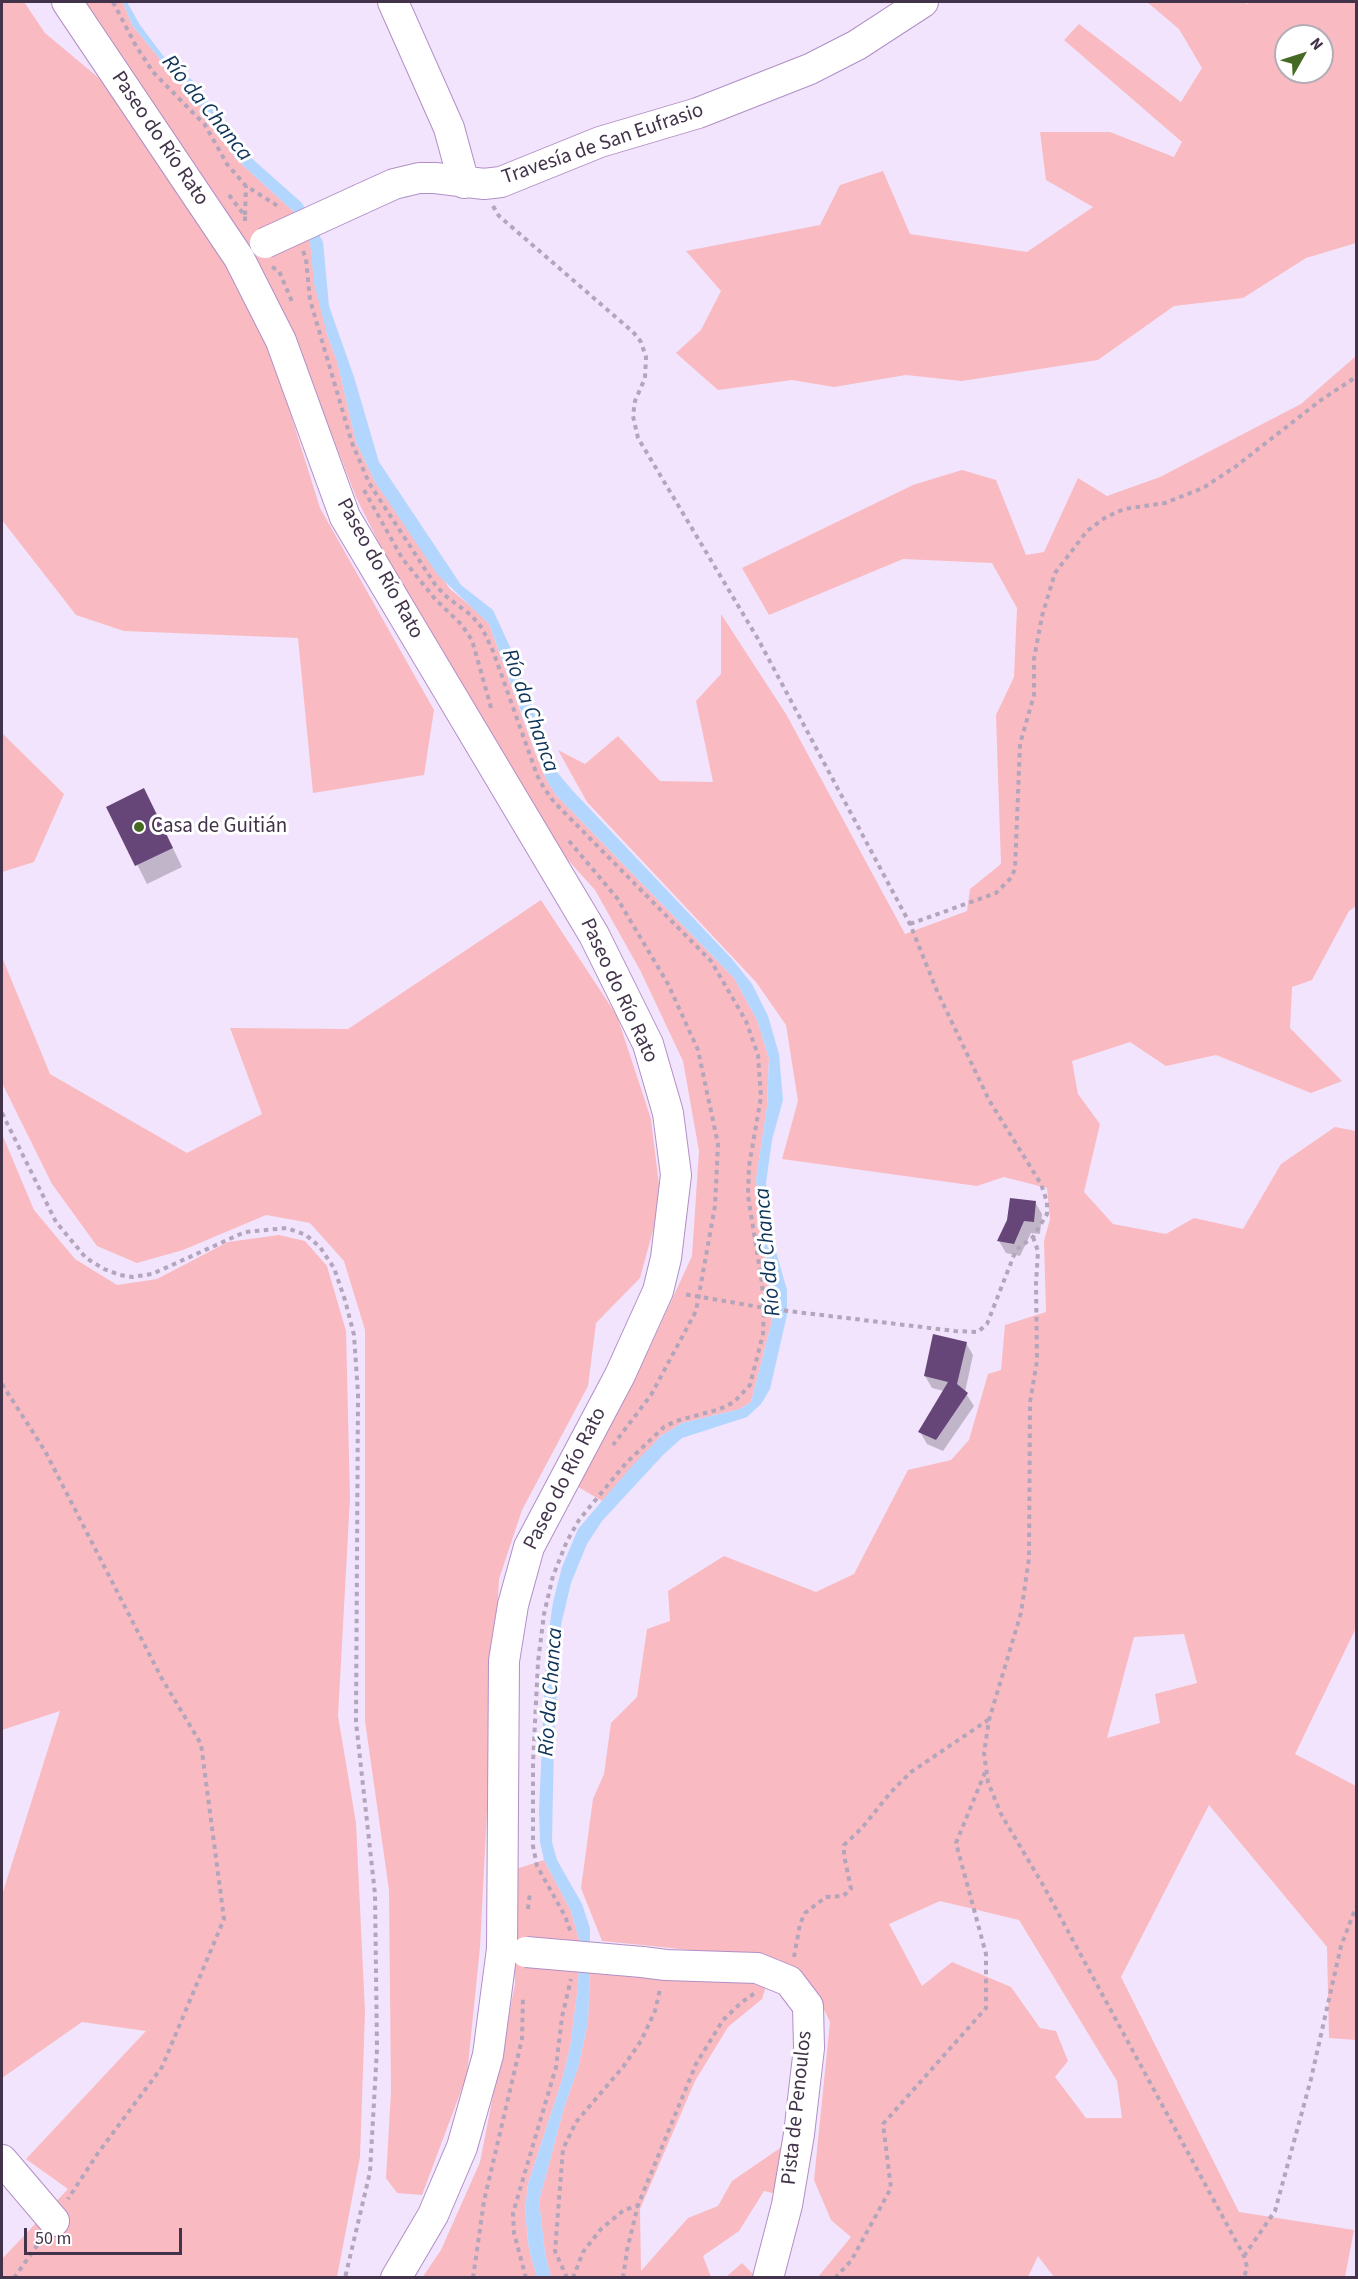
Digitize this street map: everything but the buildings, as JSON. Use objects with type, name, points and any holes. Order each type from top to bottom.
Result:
[{"type":"street","name":"Paseo do Río Rato","points":[[67,2],[252,250],[281,341],[345,517],[594,935],[648,1044],[668,1113],[676,1175],[668,1245],[658,1291],[620,1376],[529,1547],[513,1605],[504,1661],[516,1951],[462,2147],[433,2215],[396,2277]]},
{"type":"street","points":[[393,2],[474,184]]},
{"type":"street","name":"Travesía de San Eufrasio","points":[[252,250],[394,184],[419,178],[474,184],[501,182],[600,142],[698,113],[810,69],[857,45],[923,2]]},
{"type":"street","points":[[516,1951],[654,1964],[757,1968],[789,1981]]},
{"type":"street","name":"Pista de Penoulos","points":[[768,2277],[787,2205],[799,2134],[809,2048],[807,2006],[789,1981]]},
{"type":"street","points":[[2,2160],[54,2221]]},
{"type":"path","points":[[114,2],[136,46],[153,72],[205,125],[227,164],[246,186],[287,214]]},
{"type":"path","points":[[474,184],[489,200],[499,216],[633,332],[641,342],[646,357],[645,378],[635,401],[633,416],[638,438],[758,639],[910,924],[938,991],[989,1100],[1041,1184],[1047,1202],[1047,1214],[1033,1237],[1016,1250],[987,1324],[978,1332],[771,1309],[658,1291]]},
{"type":"path","points":[[246,186],[245,216],[247,236],[252,250],[279,271],[297,315]]},
{"type":"path","points":[[227,191],[245,216]]},
{"type":"path","points":[[300,241],[306,259],[310,300],[352,442],[369,483],[436,586],[471,615],[482,628],[537,775],[544,788],[568,816],[711,961],[746,1022],[758,1055],[761,1097],[749,1166],[748,1196],[764,1307],[763,1334],[750,1385],[743,1394],[720,1409],[676,1421],[650,1438],[626,1463],[579,1520],[567,1541],[553,1576],[544,1614],[538,1662],[532,1763],[533,1846],[537,1866],[565,1916],[573,1938]]},
{"type":"path","points":[[910,924],[996,893],[1011,878],[1015,869],[1020,744],[1034,695],[1034,659],[1042,616],[1055,573],[1086,531],[1106,517],[1124,509],[1165,503],[1203,488],[1235,467],[1321,400],[1356,377]]},
{"type":"path","points":[[362,486],[402,558],[436,600],[461,624],[472,640],[489,705],[494,715]]},
{"type":"path","points":[[567,839],[617,898],[668,984],[698,1050],[718,1144],[715,1206],[696,1311],[651,1395],[610,1449]]},
{"type":"path","points":[[2,1113],[56,1222],[86,1258],[104,1269],[132,1277],[152,1274],[245,1232],[287,1228],[306,1235],[320,1247],[334,1268],[345,1300],[354,1335],[358,1394],[356,1722],[375,1894],[377,2049],[370,2172],[345,2277]]},
{"type":"path","points":[[1033,1237],[1038,1251],[1037,1361],[1030,1402],[1029,1557],[1021,1613],[989,1720],[984,1753],[988,1782],[1001,1814],[1049,1895],[1244,2256],[1246,2267],[1244,2277]]},
{"type":"path","points":[[2,1384],[45,1451],[161,1677],[201,1744],[224,1919],[162,2067],[98,2153],[14,2277]]},
{"type":"path","points":[[623,2277],[638,2205],[696,2064],[723,2020],[742,2002],[765,1987],[789,1981],[798,1971],[794,1958],[800,1924],[805,1913],[826,1897],[843,1896],[851,1889],[844,1845],[862,1828],[910,1772],[989,1720]]},
{"type":"path","points":[[527,1800],[528,1752]]},
{"type":"path","points":[[835,2277],[851,2260],[891,2188],[883,2124],[986,2008],[986,1954],[956,1844],[987,1769]]},
{"type":"path","points":[[527,1913],[530,1891]]},
{"type":"path","points":[[1244,2256],[1275,2211],[1311,2079],[1341,1946],[1356,1907]]},
{"type":"path","points":[[473,2277],[484,2201],[522,2038],[523,1995],[516,1951]]},
{"type":"path","points":[[567,2277],[555,2252],[564,2149],[576,2122],[623,2067],[641,2041],[655,2010],[654,1964]]},
{"type":"path","points":[[525,2277],[514,2233],[513,2213],[556,2067],[562,2017],[573,1972]]},
{"type":"path","points":[[573,2277],[583,2252],[601,2229],[624,2210],[638,2205]]},
{"type":"shaded area","points":[[2,2],[24,2],[45,33],[100,79],[231,268],[275,364],[320,508],[434,710],[424,775],[313,793],[298,638],[124,631],[76,615],[2,520]]},
{"type":"shaded area","points":[[82,2],[123,2],[132,25],[198,102],[235,158],[293,211],[310,242],[327,334],[337,361],[356,442],[375,482],[450,589],[489,624],[534,750],[546,779],[556,795],[734,978],[757,1020],[769,1058],[767,1107],[756,1179],[773,1317],[751,1402],[740,1409],[682,1423],[661,1436],[602,1501],[575,1485],[650,1347],[692,1256],[699,1151],[683,1061],[640,970],[595,890],[560,851],[390,565],[356,497],[307,371],[263,271]]},
{"type":"shaded area","points":[[1147,2],[1243,2],[1247,4],[1249,2],[1356,2],[1356,243],[1306,258],[1243,298],[1174,306],[1098,360],[962,381],[906,375],[834,387],[792,380],[718,390],[676,353],[701,330],[721,291],[686,251],[820,225],[840,185],[883,171],[910,234],[1027,252],[1093,207],[1046,180],[1040,132],[1110,132],[1174,157],[1182,142],[1064,40],[1079,24],[1181,102],[1202,68],[1179,29]]},
{"type":"shaded area","points":[[1356,356],[1356,906],[1349,911],[1312,980],[1292,987],[1290,1028],[1342,1081],[1311,1093],[1216,1055],[1166,1066],[1130,1042],[1072,1061],[1078,1094],[1100,1124],[1084,1192],[1113,1224],[1166,1234],[1194,1218],[1243,1229],[1281,1164],[1335,1127],[1356,1131],[1356,1628],[1295,1754],[1356,1786],[1356,2040],[1329,2038],[1327,1947],[1209,1805],[1121,1977],[1239,2212],[1354,2230],[1345,2277],[1054,2277],[1038,2256],[1028,2277],[818,2277],[851,2237],[831,2220],[814,2180],[830,2022],[813,1987],[778,1959],[602,1941],[581,1888],[593,1799],[604,1774],[611,1723],[637,1697],[647,1629],[670,1621],[668,1591],[724,1556],[816,1592],[854,1574],[908,1470],[951,1460],[969,1440],[988,1374],[1001,1370],[1005,1325],[1046,1312],[1044,1241],[1050,1219],[1047,1188],[1004,1177],[977,1186],[782,1159],[798,1101],[786,1025],[756,982],[587,802],[558,750],[585,764],[618,736],[660,781],[713,782],[696,701],[721,674],[721,614],[786,714],[905,934],[967,911],[970,889],[1001,864],[996,715],[1014,677],[1017,608],[992,563],[903,559],[769,615],[742,568],[913,485],[962,470],[996,480],[1026,555],[1044,552],[1078,478],[1107,496],[1160,477],[1301,404]],"holes":[[[1184,1634],[1197,1683],[1155,1694],[1160,1723],[1107,1738],[1134,1637]],[[940,1901],[1019,1920],[1117,2081],[1122,2118],[1086,2118],[1055,2077],[1068,2061],[1056,2031],[1040,2028],[1011,1987],[952,1962],[922,1986],[889,1924]]]},
{"type":"shaded area","points":[[2,733],[64,794],[34,862],[2,872]]},
{"type":"shaded area","points":[[541,900],[617,1016],[651,1119],[661,1201],[640,1278],[596,1323],[588,1386],[522,1510],[499,1579],[480,1947],[467,2075],[422,2195],[397,2193],[386,2178],[391,2092],[389,1890],[365,1721],[365,1330],[344,1261],[310,1223],[266,1215],[183,1250],[137,1263],[97,1246],[52,1184],[2,1083],[2,957],[50,1074],[187,1153],[262,1114],[230,1028],[348,1029]]},
{"type":"shaded area","points":[[2,1134],[34,1210],[75,1259],[117,1285],[157,1279],[228,1242],[279,1235],[305,1241],[327,1266],[346,1331],[350,1498],[338,1716],[356,1823],[365,2012],[360,2157],[337,2277],[2,2277],[2,2259],[68,2189],[26,2159],[146,2031],[82,2022],[2,2078],[2,1895],[60,1711],[2,1730]]},
{"type":"shaded area","points":[[544,1860],[571,1911],[580,1943],[578,1987],[570,2048],[528,2184],[525,2211],[529,2249],[537,2277],[422,2278],[441,2250],[480,2162],[515,1984],[513,1870]]},
{"type":"shaded area","points":[[590,1969],[769,1977],[762,1999],[728,2027],[695,2081],[640,2209],[641,2271],[688,2218],[718,2206],[732,2181],[786,2144],[777,2194],[764,2191],[739,2231],[703,2256],[711,2277],[551,2277],[545,2253],[539,2201],[564,2108],[578,2068],[588,2022]]},
{"type":"shaded area","points":[[742,2263],[757,2278],[725,2278]]},
{"type":"water","name":"Río da Chanca","points":[[123,2],[127,2],[140,25],[164,57],[198,85],[240,148],[302,203],[323,242],[329,306],[354,377],[379,462],[461,585],[493,610],[510,647],[556,771],[732,959],[752,984],[768,1016],[779,1054],[783,1100],[772,1140],[766,1183],[772,1238],[787,1290],[787,1315],[770,1389],[761,1404],[747,1417],[682,1438],[664,1454],[602,1521],[587,1544],[571,1583],[561,1625],[554,1738],[552,1842],[557,1860],[582,1904],[590,1928],[590,1969],[588,2022],[578,2068],[564,2108],[539,2201],[545,2253],[551,2277],[537,2277],[529,2249],[525,2211],[528,2184],[570,2048],[578,1987],[580,1943],[571,1911],[544,1860],[540,1842],[539,1810],[546,1652],[553,1602],[562,1567],[578,1529],[661,1436],[682,1423],[740,1409],[751,1402],[773,1317],[756,1179],[767,1107],[769,1058],[757,1020],[734,978],[556,795],[546,779],[489,624],[437,574],[375,482],[356,442],[337,361],[327,334],[314,283],[310,242],[293,211],[235,158],[198,102],[132,25]]},
{"type":"place","name":"Casa de Guitián","points":[[139,827]]}]
